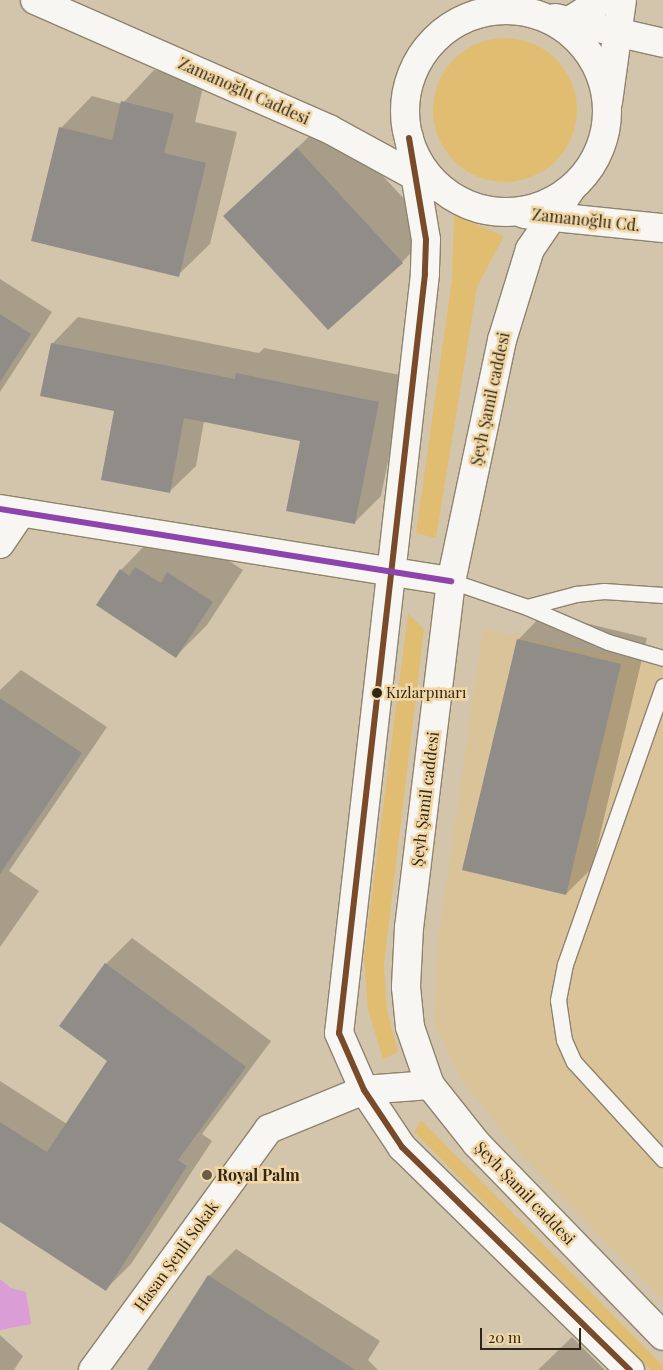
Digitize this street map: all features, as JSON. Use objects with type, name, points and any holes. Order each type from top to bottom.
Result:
[{"type":"main road","name":"Zamanoğlu Caddesi","points":[[35,0],[329,129],[447,194]]},
{"type":"main road","points":[[478,0],[663,43]]},
{"type":"main road","points":[[569,21],[602,0]]},
{"type":"main road","points":[[510,212],[542,206],[571,189],[593,165],[606,135],[608,102],[622,0]]},
{"type":"main road","points":[[608,102],[599,70],[581,42],[555,22],[524,11],[490,11],[458,22],[431,43],[412,72],[405,104],[426,240],[425,274],[340,1033],[364,1090],[402,1146],[630,1370]]},
{"type":"main road","points":[[409,138],[423,169],[447,194]]},
{"type":"main road","name":"Şeyh Şamil caddesi","points":[[571,189],[530,249],[502,340],[451,581],[409,927],[406,987],[410,1027],[430,1085],[477,1144],[663,1336]]},
{"type":"main road","name":"Zamanoğlu Cd.","points":[[447,194],[477,208],[663,228]]},
{"type":"main road","points":[[0,544],[10,512],[451,581]]},
{"type":"main road","name":"Hasan Şenli Sokak","points":[[93,1370],[269,1128],[364,1090],[430,1085]]},
{"type":"lane","points":[[451,581],[527,606],[608,642],[663,658]]},
{"type":"lane","points":[[527,606],[576,594],[604,591],[663,595]]},
{"type":"lane","points":[[663,686],[565,964],[558,1000],[564,1040],[574,1062],[663,1159]]},
{"type":"shaded area","points":[[505,38],[532,44],[545,50],[556,59],[565,70],[571,83],[577,110],[571,137],[565,150],[556,161],[545,170],[532,176],[505,182],[478,176],[465,170],[454,161],[445,150],[439,137],[433,110],[439,83],[445,70],[454,59],[465,50],[478,44]]},
{"type":"shaded area","points":[[454,215],[504,236],[477,287],[436,538],[416,533],[452,279]]},
{"type":"shaded area","points":[[408,614],[424,629],[384,964],[387,1010],[398,1052],[383,1059],[368,1010],[364,957]]},
{"type":"shaded area","points":[[483,629],[663,666],[663,1301],[524,1158],[460,1078],[434,1023],[438,939]]},
{"type":"shaded area","points":[[421,1120],[663,1366],[663,1370],[651,1370],[414,1132]]},
{"type":"shaded area","points":[[0,1279],[11,1288],[26,1292],[31,1324],[0,1330]]},
{"type":"building","points":[[121,101],[174,114],[164,153],[206,163],[179,277],[31,241],[59,127],[112,140]]},
{"type":"building","points":[[297,148],[403,263],[328,330],[223,216]]},
{"type":"building","points":[[0,314],[31,334],[0,382]]},
{"type":"building","points":[[51,343],[235,379],[236,373],[379,402],[355,524],[286,511],[300,441],[184,418],[170,493],[101,480],[114,411],[40,396]]},
{"type":"building","points":[[135,567],[161,583],[167,572],[213,602],[176,658],[96,605],[120,569],[129,576]]},
{"type":"building","points":[[517,639],[621,664],[566,895],[462,870]]},
{"type":"building","points":[[0,698],[82,753],[0,874]]},
{"type":"building","points":[[105,963],[246,1067],[178,1160],[187,1166],[106,1291],[0,1222],[0,1122],[47,1152],[107,1061],[59,1026]]},
{"type":"building","points":[[208,1275],[355,1370],[147,1370]]},
{"type":"transit line","points":[[409,138],[426,240],[425,274],[339,1033],[364,1090],[402,1147],[630,1370]]},
{"type":"transit line","points":[[0,509],[451,581]]},
{"type":"place","name":"Kızlarpınarı","points":[[377,693]]},
{"type":"place","name":"Royal Palm","points":[[207,1175]]}]
